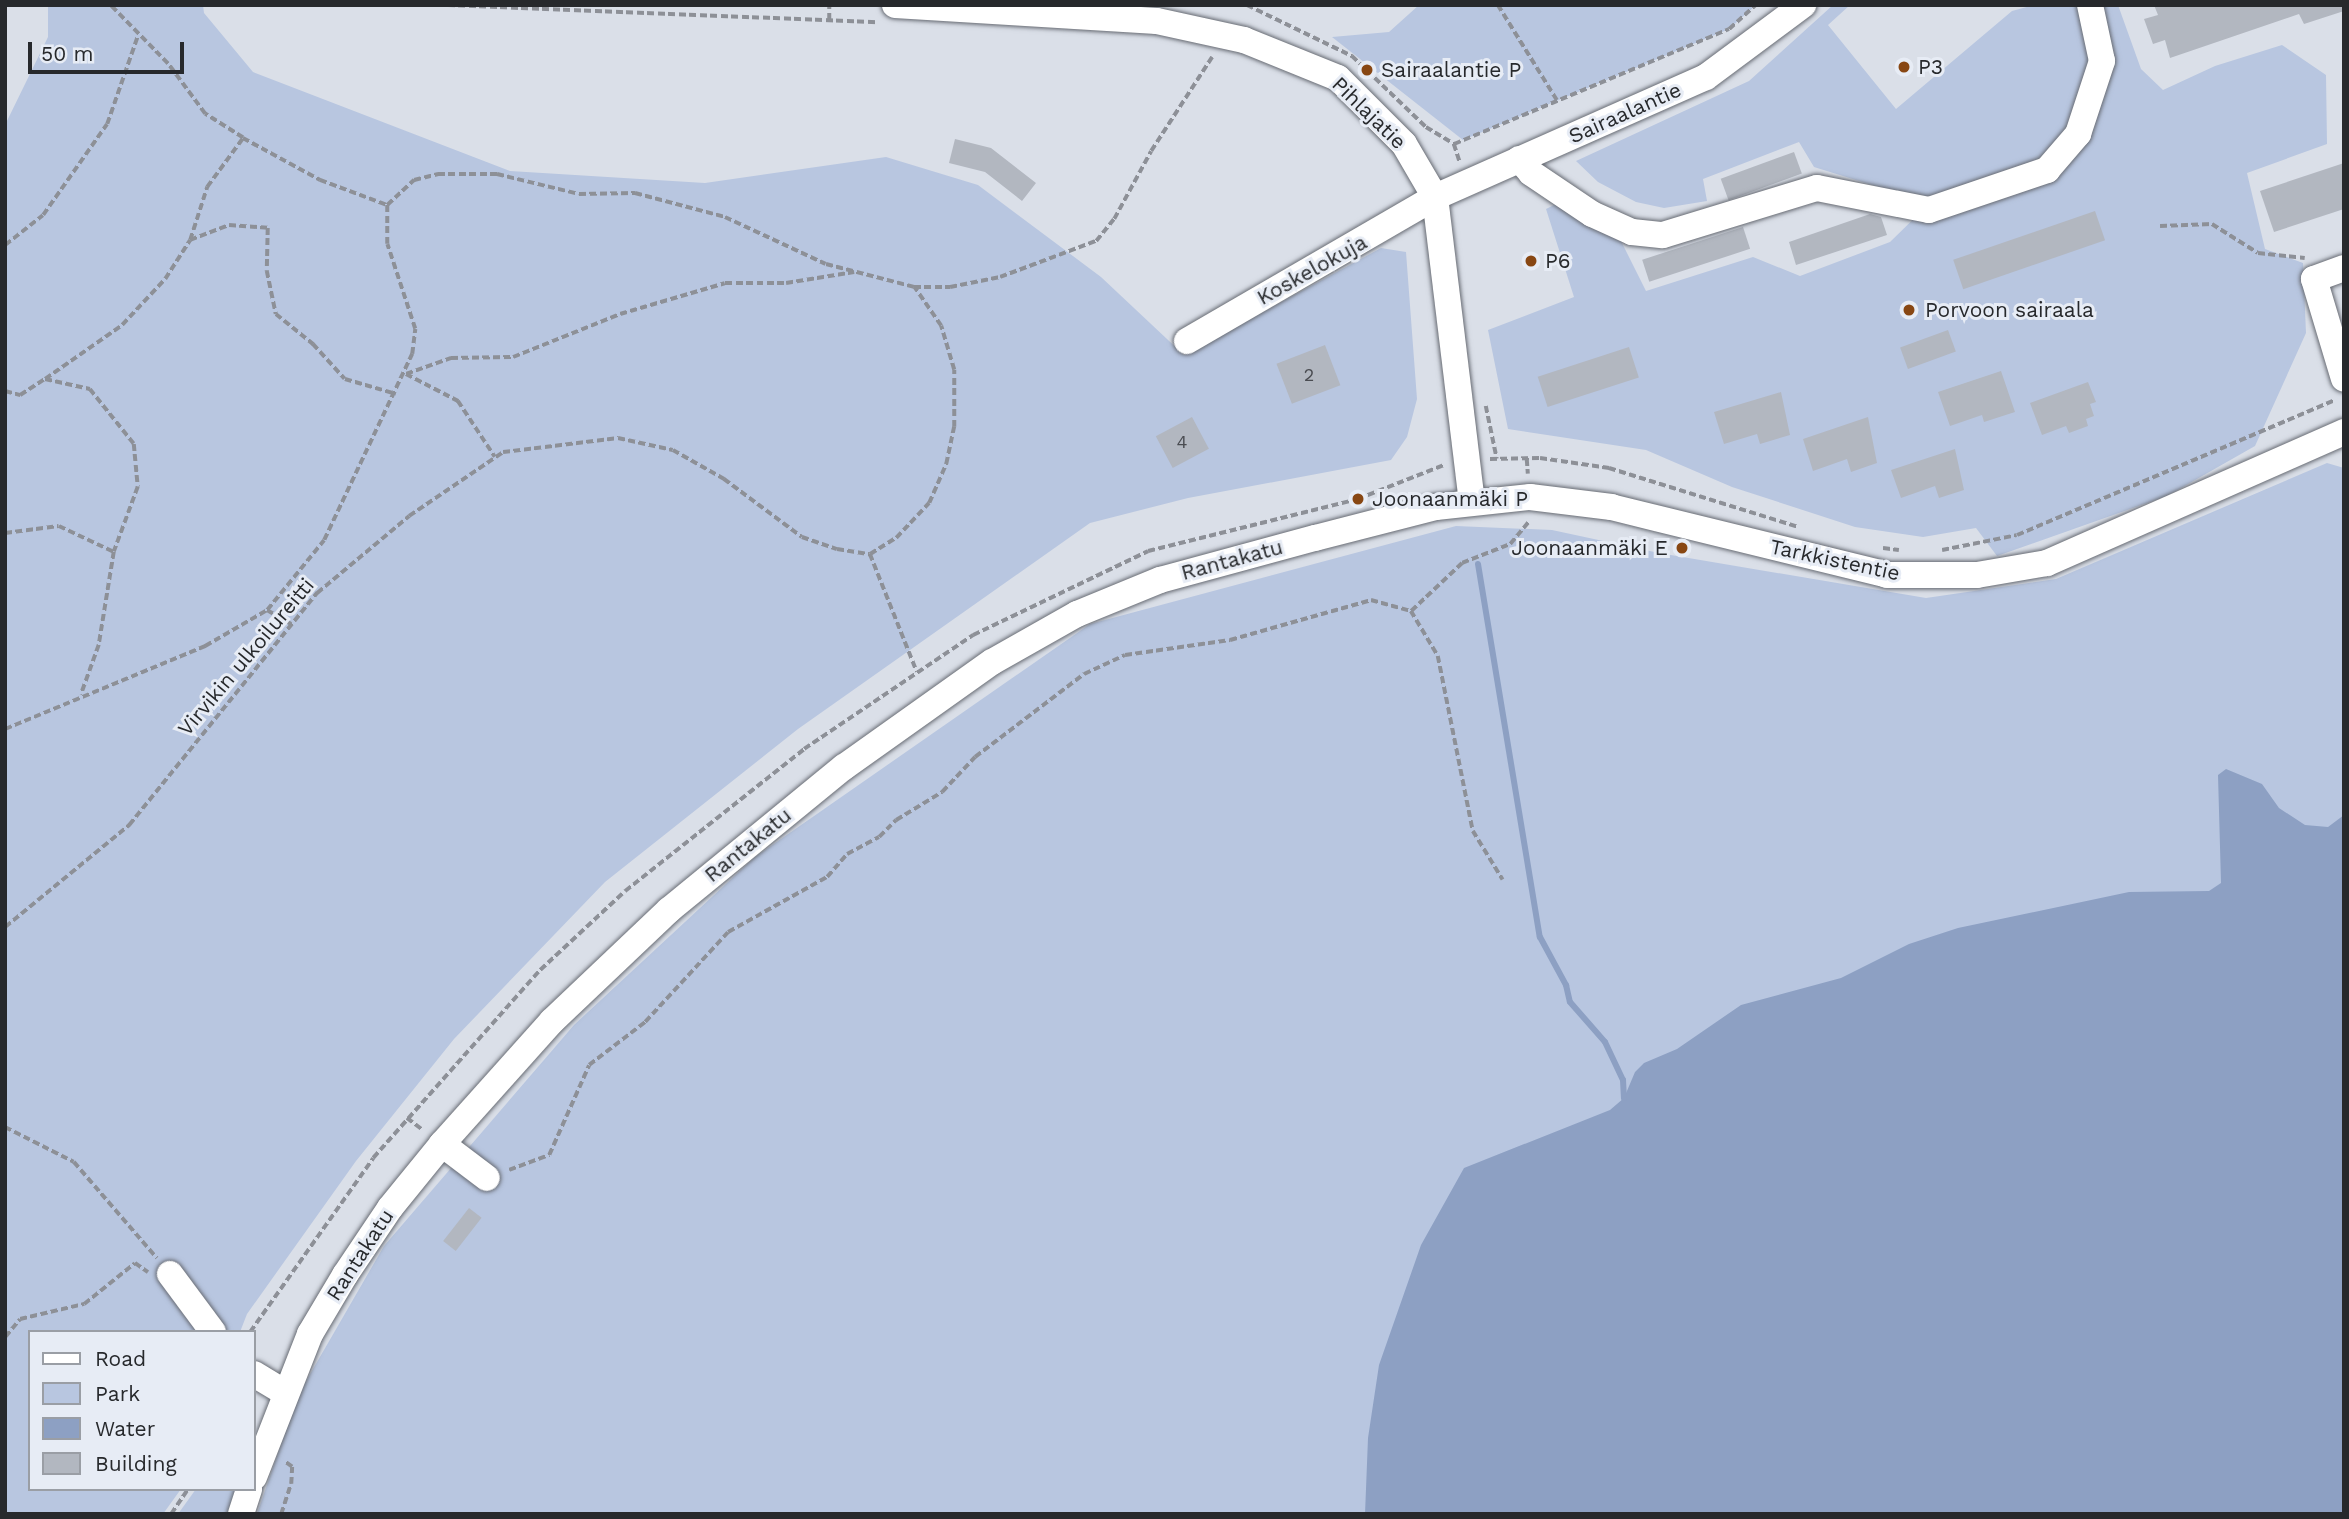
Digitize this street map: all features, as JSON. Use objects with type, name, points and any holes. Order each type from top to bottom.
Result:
[{"type":"street","name":"Sairaalantie","points":[[1435,197],[1706,77],[1802,5]]},
{"type":"street","points":[[1519,159],[1592,214],[1632,232],[1663,235],[1817,187],[1929,210],[2047,170],[2078,134],[2102,61],[2090,5]]},
{"type":"street","name":"Pihlajatie","points":[[890,14],[1121,11],[1244,40],[1338,78],[1404,144],[1435,197],[1454,463],[1472,501]]},
{"type":"street","name":"Koskelokuja","points":[[1187,341],[1435,197]]},
{"type":"street","points":[[2342,364],[2314,279],[2344,268]]},
{"type":"street","name":"Tarkkistentie","points":[[1472,501],[1530,497],[1591,503],[1887,575],[1977,575],[2047,563],[2344,432]]},
{"type":"street","name":"Rantakatu","points":[[256,1471],[310,1334],[390,1208],[442,1144],[552,1021],[669,910],[844,766],[992,662],[1077,614],[1160,580],[1472,501]]},
{"type":"street","points":[[442,1144],[487,1178]]},
{"type":"street","points":[[164,1276],[211,1330]]},
{"type":"street","points":[[256,1375],[286,1393]]},
{"type":"street","points":[[241,1514],[248,1491]]},
{"type":"path","points":[[110,5],[168,64],[205,114],[320,180],[387,205],[414,180],[439,174],[497,174],[579,194],[635,193],[724,217],[826,264],[915,287],[950,287],[1000,277],[1096,241],[1217,50]]},
{"type":"path","points":[[448,5],[828,20],[890,14]]},
{"type":"path","points":[[828,20],[829,5]]},
{"type":"path","points":[[1247,5],[1256,6],[1352,56],[1426,127],[1454,144],[1729,29],[1756,5]]},
{"type":"path","points":[[1498,5],[1557,100]]},
{"type":"path","points":[[5,245],[43,215],[107,124],[138,34]]},
{"type":"path","points":[[5,391],[20,395],[122,326],[165,279],[190,240],[207,187],[243,138]]},
{"type":"path","name":"Virvikin ulkoilureitti","points":[[5,729],[81,695],[205,646],[267,610],[324,540],[406,374],[415,330],[387,244],[387,205]]},
{"type":"path","points":[[2160,226],[2212,224],[2251,250],[2304,258],[2314,279]]},
{"type":"path","points":[[190,240],[229,225],[268,228],[267,271],[276,314],[313,344],[345,379],[396,394]]},
{"type":"path","points":[[406,374],[451,358],[513,357],[620,314],[725,283],[786,283],[856,272]]},
{"type":"path","points":[[915,287],[941,326],[951,359],[954,427],[946,464],[929,503],[896,538],[870,554],[917,673]]},
{"type":"path","points":[[406,374],[458,401],[495,457]]},
{"type":"path","points":[[45,379],[90,389],[134,444],[138,487],[114,552],[99,645],[81,695]]},
{"type":"path","points":[[1929,553],[2017,535],[2344,396]]},
{"type":"path","name":"Virvikin ulkoilureitti","points":[[5,927],[129,825],[317,593],[409,516],[495,457],[559,443],[618,438],[673,450],[724,479],[802,537],[837,550],[870,554]]},
{"type":"path","points":[[1440,452],[1454,463]]},
{"type":"path","points":[[251,1330],[373,1158],[540,970],[625,891],[804,749],[973,635],[1148,551],[1358,499],[1454,463],[1540,458],[1609,468],[1801,528]]},
{"type":"path","points":[[1411,611],[1461,563],[1485,557],[1510,544],[1530,522],[1540,522]]},
{"type":"path","points":[[5,533],[59,526],[114,552]]},
{"type":"path","points":[[1877,548],[1903,550]]},
{"type":"path","points":[[487,1178],[549,1155],[589,1065],[645,1022],[728,932],[827,877],[847,854],[879,837],[896,820],[942,792],[975,757],[1084,674],[1125,655],[1230,640],[1371,600],[1411,611],[1438,656],[1473,831],[1503,880]]},
{"type":"path","points":[[267,610],[291,624]]},
{"type":"path","points":[[5,1127],[74,1162],[164,1276]]},
{"type":"path","points":[[5,1337],[20,1319],[84,1304],[135,1263],[164,1276]]},
{"type":"path","points":[[265,1446],[292,1467],[281,1514]]},
{"type":"path","points":[[171,1514],[187,1491]]},
{"type":"green space","points":[[48,5],[203,5],[204,13],[253,72],[510,171],[705,183],[886,157],[978,185],[1101,277],[1184,355],[1381,248],[1406,252],[1417,399],[1407,437],[1391,460],[1188,498],[1090,523],[798,729],[605,882],[454,1039],[356,1161],[247,1314],[241,1330],[28,1330],[28,1491],[180,1491],[163,1514],[5,1514],[5,125],[48,37]]},
{"type":"green space","points":[[1419,5],[1756,5],[1729,29],[1463,140],[1332,37],[1389,32]]},
{"type":"green space","name":"Porvoon sairaala","points":[[1833,5],[1850,5],[1828,25],[1896,109],[2012,11],[2034,5],[2118,5],[2141,69],[2163,90],[2215,66],[2282,45],[2326,75],[2327,144],[2247,173],[2265,249],[2303,263],[2306,333],[2255,446],[2167,496],[1997,556],[1976,528],[1923,537],[1855,527],[1732,487],[1646,450],[1508,429],[1488,330],[1574,297],[1546,209],[1556,204],[1613,225],[1646,291],[1753,257],[1800,276],[1890,242],[1930,203],[1814,167],[1799,142],[1703,179],[1707,201],[1664,208],[1636,202],[1598,182],[1576,161],[1749,81]]},
{"type":"green space","points":[[2327,463],[2344,468],[2344,1514],[257,1514],[298,1395],[384,1246],[574,1025],[755,857],[1090,624],[1456,526],[1552,530],[1659,553],[1926,598],[2056,579]]},
{"type":"green space","points":[[195,1491],[234,1491],[227,1514],[178,1514]]},
{"type":"water","points":[[2226,769],[2262,784],[2279,808],[2305,825],[2328,827],[2344,815],[2344,1514],[1365,1514],[1368,1438],[1379,1365],[1421,1245],[1464,1168],[1610,1110],[1624,1098],[1635,1072],[1644,1063],[1677,1049],[1741,1005],[1841,978],[1909,944],[1958,928],[2129,892],[2209,891],[2221,883],[2218,775]]},
{"type":"building","points":[[2154,5],[2344,5],[2344,11],[2304,24],[2299,14],[2170,58],[2165,40],[2153,44],[2144,19],[2158,15]]},
{"type":"building","points":[[955,139],[991,148],[1036,183],[1022,201],[985,172],[949,163]]},
{"type":"building","points":[[1794,152],[1802,174],[1729,200],[1721,179]]},
{"type":"building","points":[[2344,163],[2344,209],[2274,232],[2260,191]]},
{"type":"building","points":[[2095,211],[2105,240],[1963,289],[1953,260]]},
{"type":"building","points":[[1870,214],[1881,217],[1887,235],[1796,265],[1789,242]]},
{"type":"building","points":[[1743,227],[1750,249],[1649,282],[1642,260]]},
{"type":"building","points":[[1948,330],[1956,352],[1908,369],[1900,347]]},
{"type":"building","points":[[1325,345],[1340,385],[1292,404],[1276,364]]},
{"type":"building","points":[[1629,347],[1639,377],[1548,407],[1538,377]]},
{"type":"building","points":[[2001,371],[2015,412],[1984,422],[1982,415],[1950,426],[1938,392]]},
{"type":"building","points":[[2088,382],[2096,402],[2090,404],[2094,416],[2086,419],[2088,426],[2069,433],[2066,426],[2042,435],[2030,403]]},
{"type":"building","points":[[1781,392],[1790,435],[1760,444],[1757,434],[1724,444],[1714,412]]},
{"type":"building","points":[[1192,417],[1209,449],[1173,468],[1156,436]]},
{"type":"building","points":[[1868,417],[1877,463],[1851,472],[1847,459],[1813,471],[1803,439]]},
{"type":"building","points":[[1955,449],[1964,490],[1939,498],[1935,486],[1901,498],[1891,470]]},
{"type":"building","points":[[469,1208],[482,1218],[456,1251],[443,1241]]},
{"type":"waterway","points":[[1478,564],[1540,937],[1566,985],[1570,1002],[1605,1042],[1623,1080],[1624,1098]]},
{"type":"place","name":"P3","points":[[1904,67]]},
{"type":"place","name":"Sairaalantie P","points":[[1367,70]]},
{"type":"place","name":"P6","points":[[1531,261]]},
{"type":"place","name":"Porvoon sairaala","points":[[1909,310]]},
{"type":"place","name":"Joonaanmäki P","points":[[1358,499]]},
{"type":"place","name":"Joonaanmäki E","points":[[1682,548]]}]
